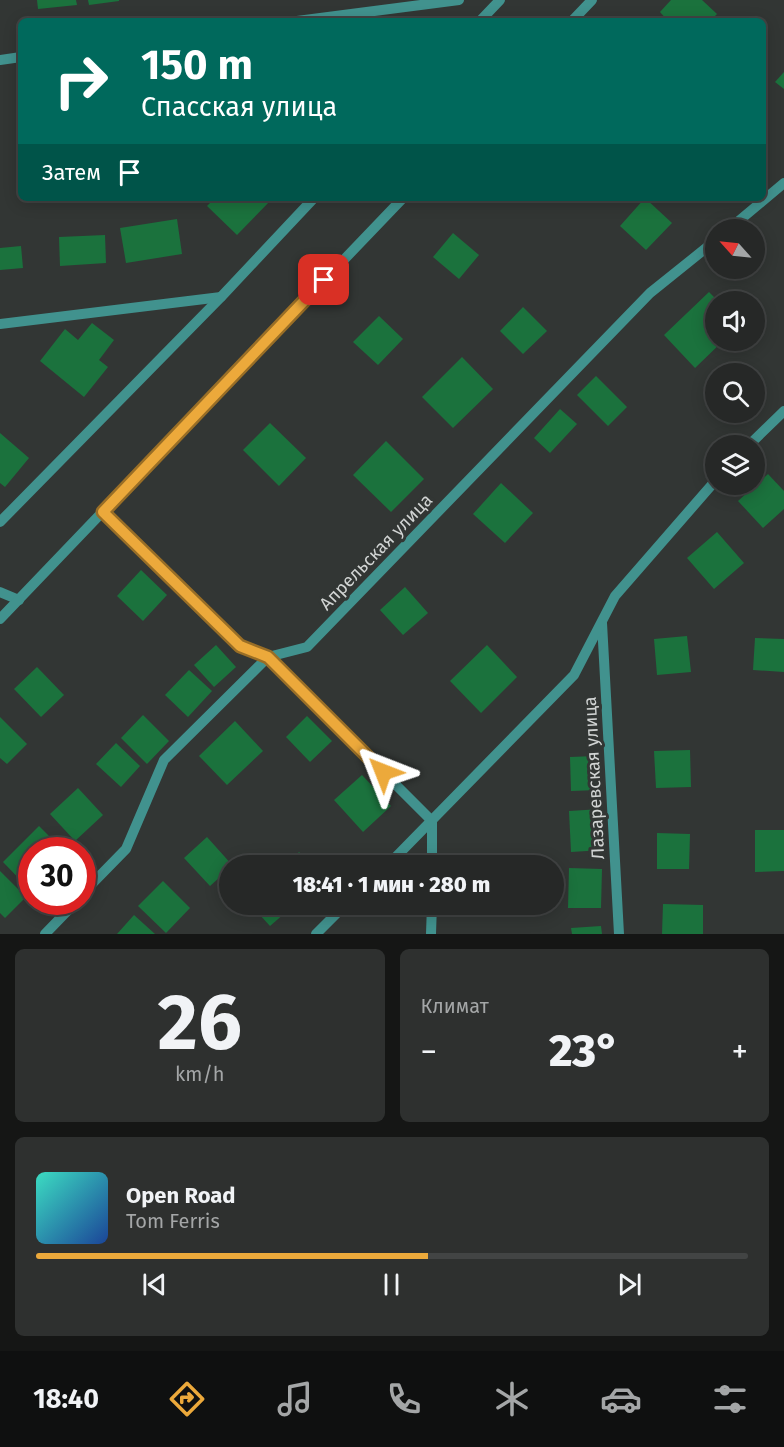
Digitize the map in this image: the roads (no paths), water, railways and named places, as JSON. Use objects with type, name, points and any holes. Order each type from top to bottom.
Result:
[{"type":"street","points":[[320,18],[459,0]]},
{"type":"street","points":[[483,18],[500,0]]},
{"type":"street","points":[[575,18],[592,0]]},
{"type":"street","points":[[0,60],[18,57]]},
{"type":"street","points":[[766,198],[784,183]]},
{"type":"street","points":[[0,522],[221,297],[311,201]]},
{"type":"street","points":[[0,619],[400,201]]},
{"type":"street","points":[[741,219],[763,201]]},
{"type":"street","name":"Апрельская улица","points":[[268,657],[307,647],[650,293],[705,249]]},
{"type":"street","points":[[0,324],[221,297]]},
{"type":"street","points":[[759,435],[784,411]]},
{"type":"street","points":[[398,855],[574,675],[615,596],[705,493]]},
{"type":"street","points":[[103,512],[240,646],[268,657],[432,821],[432,855]]},
{"type":"street","points":[[0,592],[19,600]]},
{"type":"street","name":"Лазаревская улица","points":[[602,620],[619,934]]},
{"type":"street","points":[[96,880],[126,849],[164,760],[268,657]]},
{"type":"street","points":[[45,934],[63,915]]},
{"type":"street","points":[[316,934],[335,915]]},
{"type":"street","points":[[431,934],[432,915]]}]
